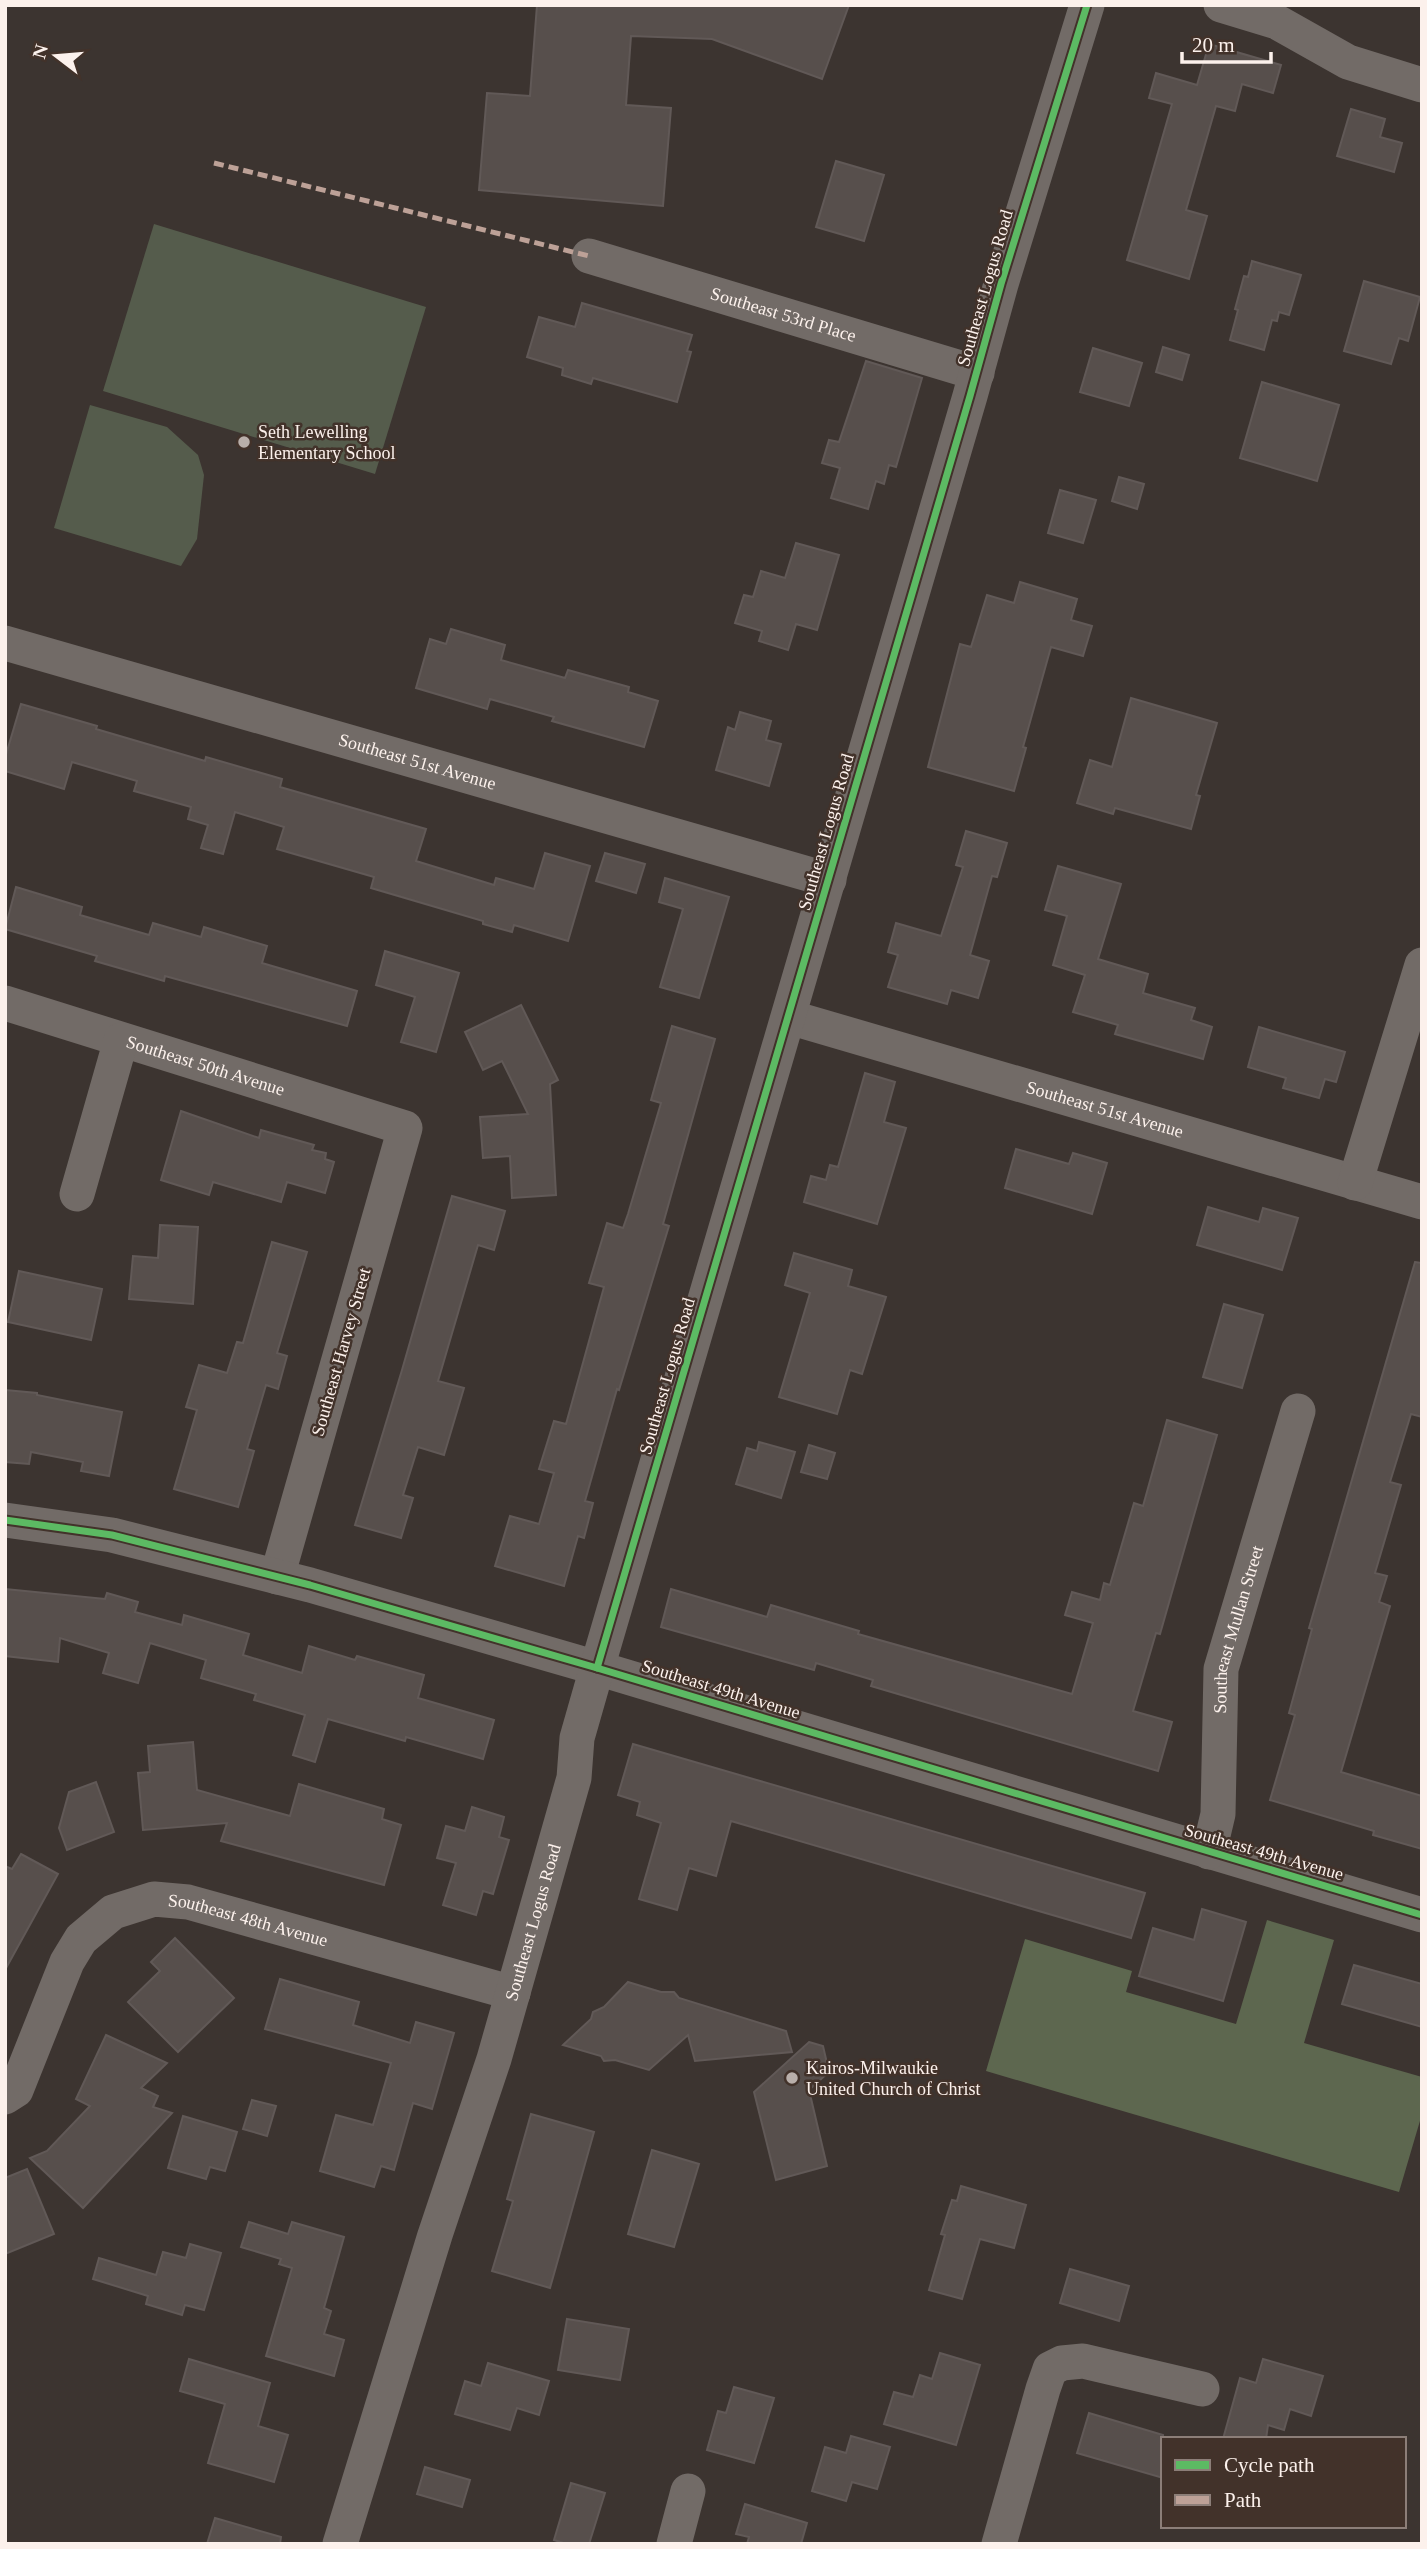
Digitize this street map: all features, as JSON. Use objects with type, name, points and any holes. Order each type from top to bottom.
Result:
[{"type":"street","name":"Southeast Logus Road","points":[[340,2544],[406,2326],[494,2059],[574,1778],[577,1738],[597,1668],[1001,284],[1087,5]]},
{"type":"street","points":[[1221,5],[1277,22],[1348,62],[1422,85]]},
{"type":"street","name":"Southeast 53rd Place","points":[[589,256],[977,373]]},
{"type":"street","name":"Southeast 51st Avenue","points":[[5,643],[829,880]]},
{"type":"street","points":[[1355,1184],[1422,965]]},
{"type":"street","name":"Southeast 50th Avenue","points":[[5,1003],[405,1128]]},
{"type":"street","name":"Southeast 51st Avenue","points":[[789,1017],[1422,1202]]},
{"type":"street","points":[[77,1194],[121,1040]]},
{"type":"street","name":"Southeast Harvey Street","points":[[277,1577],[405,1128]]},
{"type":"street","name":"Southeast Mullan Street","points":[[1209,1852],[1218,1814],[1222,1669],[1297,1411]]},
{"type":"street","name":"Southeast 49th Avenue","points":[[5,1520],[112,1535],[277,1577],[597,1668],[1422,1914]]},
{"type":"street","name":"Southeast 48th Avenue","points":[[5,2097],[16,2090],[67,1962],[81,1938],[113,1912],[153,1899],[188,1902],[513,1993]]},
{"type":"street","points":[[999,2544],[1042,2389],[1051,2369],[1062,2362],[1083,2361],[1202,2389]]},
{"type":"street","points":[[674,2544],[688,2491]]},
{"type":"green space","points":[[154,224],[426,307],[375,474],[103,391]]},
{"type":"green space","points":[[90,405],[167,427],[198,455],[204,475],[197,539],[181,566],[54,528]]},
{"type":"green space","points":[[1267,1920],[1334,1940],[1304,2043],[1422,2077],[1422,2114],[1399,2192],[986,2071],[1025,1939],[1132,1971],[1126,1992],[1236,2024]]},
{"type":"building","points":[[537,5],[849,5],[822,79],[712,39],[631,36],[626,105],[671,108],[663,206],[479,190],[487,93],[530,96]]},
{"type":"building","points":[[1209,44],[1281,65],[1273,93],[1242,84],[1235,111],[1216,106],[1186,210],[1207,216],[1189,279],[1127,260],[1172,104],[1149,98],[1156,73],[1197,85]]},
{"type":"building","points":[[1351,109],[1385,119],[1380,137],[1402,143],[1394,172],[1337,156]]},
{"type":"building","points":[[836,161],[884,175],[864,241],[816,227]]},
{"type":"building","points":[[1252,261],[1301,275],[1289,315],[1279,312],[1277,321],[1272,320],[1264,350],[1230,340],[1244,276],[1248,277]]},
{"type":"building","points":[[1364,281],[1420,297],[1408,341],[1399,338],[1391,364],[1344,351]]},
{"type":"building","points":[[582,303],[692,335],[687,351],[691,352],[677,402],[593,378],[591,384],[562,375],[563,368],[527,357],[539,317],[575,327]]},
{"type":"building","points":[[1163,347],[1189,355],[1182,380],[1156,372]]},
{"type":"building","points":[[1093,348],[1142,363],[1129,406],[1080,392]]},
{"type":"building","points":[[866,361],[922,378],[896,467],[889,465],[884,484],[876,481],[868,509],[831,498],[840,468],[822,463],[829,440],[839,442]]},
{"type":"building","points":[[1262,382],[1339,405],[1317,481],[1240,458]]},
{"type":"building","points":[[1119,477],[1144,484],[1137,509],[1112,501]]},
{"type":"building","points":[[1060,490],[1096,500],[1083,543],[1048,533]]},
{"type":"building","points":[[796,543],[839,555],[817,630],[796,624],[788,650],[759,641],[762,631],[735,623],[744,595],[753,597],[761,571],[785,578]]},
{"type":"building","points":[[1020,582],[1077,599],[1071,620],[1092,626],[1083,656],[1051,647],[1023,747],[1026,748],[1014,791],[928,767],[960,644],[971,647],[987,595],[1014,603]]},
{"type":"building","points":[[451,629],[505,645],[501,660],[565,678],[568,670],[629,687],[628,692],[658,701],[644,747],[552,721],[554,717],[490,699],[487,709],[416,688],[430,639],[446,644]]},
{"type":"building","points":[[1131,698],[1217,723],[1196,795],[1200,796],[1191,829],[1115,808],[1113,814],[1077,803],[1090,760],[1112,767]]},
{"type":"building","points":[[21,704],[205,761],[206,757],[282,779],[280,787],[426,829],[416,861],[494,885],[496,878],[534,889],[545,853],[590,866],[568,941],[514,925],[512,932],[371,888],[374,877],[277,849],[284,827],[235,812],[223,854],[201,848],[208,825],[188,819],[191,807],[134,791],[137,781],[72,762],[64,789],[5,771],[5,758]]},
{"type":"building","points":[[740,712],[771,721],[766,740],[781,744],[769,786],[716,770],[728,727],[735,730]]},
{"type":"building","points":[[966,831],[1007,843],[997,877],[992,876],[970,955],[989,961],[978,998],[951,990],[947,1004],[888,987],[898,955],[888,952],[896,923],[941,936],[963,867],[956,865]]},
{"type":"building","points":[[605,853],[645,864],[636,893],[596,881]]},
{"type":"building","points":[[1058,866],[1121,884],[1098,959],[1148,974],[1143,993],[1195,1008],[1191,1020],[1212,1027],[1203,1059],[1115,1034],[1118,1025],[1073,1012],[1085,975],[1053,965],[1067,916],[1045,910]]},
{"type":"building","points":[[665,878],[729,897],[699,998],[660,987],[683,909],[659,902]]},
{"type":"building","points":[[16,887],[82,907],[80,915],[149,935],[153,923],[201,937],[204,927],[267,946],[262,963],[357,991],[347,1026],[165,976],[164,981],[95,961],[97,956],[5,929]]},
{"type":"building","points":[[385,951],[459,973],[436,1052],[401,1042],[415,997],[376,985]]},
{"type":"building","points":[[521,1005],[558,1080],[550,1084],[556,1195],[512,1198],[510,1156],[483,1158],[480,1117],[528,1114],[502,1061],[483,1070],[465,1032]]},
{"type":"building","points":[[672,1026],[715,1039],[663,1224],[669,1226],[619,1390],[617,1389],[585,1501],[593,1503],[584,1538],[578,1536],[564,1586],[495,1566],[510,1516],[539,1524],[554,1473],[539,1469],[554,1421],[566,1424],[604,1287],[589,1283],[607,1223],[623,1228],[628,1214],[661,1103],[651,1100]]},
{"type":"building","points":[[1259,1027],[1345,1052],[1336,1082],[1325,1079],[1319,1098],[1283,1088],[1286,1078],[1248,1067]]},
{"type":"building","points":[[865,1073],[895,1082],[884,1122],[906,1128],[877,1224],[804,1202],[811,1176],[826,1180],[830,1165],[838,1167]]},
{"type":"building","points":[[181,1111],[259,1138],[261,1130],[314,1145],[312,1150],[326,1153],[325,1159],[334,1162],[325,1193],[287,1182],[281,1202],[213,1182],[209,1195],[161,1180]]},
{"type":"building","points":[[1016,1149],[1069,1164],[1073,1153],[1107,1163],[1092,1214],[1005,1188]]},
{"type":"building","points":[[452,1196],[505,1211],[494,1250],[478,1245],[438,1381],[464,1388],[444,1455],[418,1447],[403,1495],[413,1498],[401,1538],[355,1525]]},
{"type":"building","points":[[1208,1207],[1259,1222],[1263,1208],[1298,1218],[1282,1270],[1197,1245]]},
{"type":"building","points":[[160,1225],[198,1227],[193,1304],[129,1299],[133,1256],[158,1258]]},
{"type":"building","points":[[272,1242],[307,1252],[277,1353],[287,1356],[278,1389],[266,1385],[247,1449],[254,1451],[238,1507],[174,1489],[197,1410],[186,1407],[199,1365],[227,1373],[237,1342],[243,1343]]},
{"type":"building","points":[[794,1253],[852,1270],[848,1286],[886,1297],[862,1374],[850,1370],[837,1414],[779,1397],[810,1293],[785,1285]]},
{"type":"building","points":[[1415,1262],[1422,1263],[1422,1417],[1411,1414],[1390,1482],[1401,1485],[1375,1573],[1387,1576],[1379,1602],[1390,1606],[1341,1772],[1422,1796],[1422,1849],[1373,1835],[1374,1831],[1270,1800],[1295,1715],[1289,1713],[1312,1629],[1309,1628]]},
{"type":"building","points":[[19,1271],[102,1289],[91,1340],[8,1322]]},
{"type":"building","points":[[1224,1304],[1263,1315],[1242,1388],[1203,1377]]},
{"type":"building","points":[[5,1390],[37,1393],[122,1412],[109,1476],[81,1471],[83,1462],[31,1452],[29,1464],[5,1462]]},
{"type":"building","points":[[1167,1420],[1217,1435],[1160,1634],[1156,1633],[1133,1711],[1172,1722],[1158,1771],[871,1686],[873,1680],[816,1663],[814,1670],[661,1627],[671,1589],[767,1617],[771,1605],[859,1631],[858,1634],[1072,1694],[1093,1623],[1065,1615],[1072,1592],[1100,1600],[1104,1583],[1110,1585],[1134,1503],[1143,1506]]},
{"type":"building","points":[[759,1442],[795,1452],[781,1498],[736,1484],[747,1448],[757,1451]]},
{"type":"building","points":[[809,1445],[835,1453],[827,1479],[801,1472]]},
{"type":"building","points":[[5,1589],[105,1599],[107,1593],[138,1602],[135,1612],[182,1625],[184,1615],[249,1634],[243,1655],[302,1673],[309,1646],[355,1660],[357,1656],[424,1675],[418,1698],[494,1720],[483,1759],[328,1719],[315,1762],[293,1755],[305,1715],[254,1700],[256,1694],[201,1678],[206,1660],[150,1643],[138,1683],[103,1673],[109,1653],[60,1638],[58,1662],[5,1656]]},
{"type":"building","points":[[193,1742],[197,1790],[290,1816],[299,1784],[384,1809],[382,1819],[401,1825],[384,1885],[221,1841],[227,1823],[143,1830],[138,1773],[150,1772],[148,1746]]},
{"type":"building","points":[[633,1744],[1145,1893],[1131,1938],[731,1821],[716,1876],[689,1868],[677,1910],[639,1899],[661,1823],[637,1815],[640,1802],[618,1795]]},
{"type":"building","points":[[96,1782],[114,1832],[67,1850],[59,1828],[69,1792]]},
{"type":"building","points":[[472,1807],[504,1817],[499,1837],[509,1840],[493,1894],[483,1891],[476,1915],[443,1905],[456,1863],[437,1858],[446,1826],[465,1831]]},
{"type":"building","points":[[21,1854],[58,1874],[5,1970],[5,1866],[12,1869]]},
{"type":"building","points":[[1202,1909],[1246,1922],[1223,2001],[1139,1976],[1153,1928],[1194,1940]]},
{"type":"building","points":[[175,1938],[234,1998],[178,2052],[128,2002],[160,1971],[151,1962]]},
{"type":"building","points":[[1354,1965],[1422,1984],[1422,2027],[1342,2004]]},
{"type":"building","points":[[280,1979],[359,2002],[353,2025],[410,2043],[416,2022],[454,2033],[432,2109],[413,2103],[394,2170],[381,2166],[374,2187],[320,2171],[336,2115],[373,2125],[391,2063],[265,2029]]},
{"type":"building","points":[[628,1982],[661,1992],[674,1992],[679,1998],[786,2031],[792,2052],[695,2061],[688,2035],[649,2070],[615,2060],[604,2061],[601,2056],[563,2045],[591,2019],[593,2012],[604,2007]]},
{"type":"building","points":[[106,2035],[167,2063],[141,2088],[158,2096],[153,2107],[172,2113],[83,2208],[30,2158],[47,2151],[90,2106],[76,2099]]},
{"type":"building","points":[[809,2042],[823,2046],[829,2072],[809,2090],[827,2166],[776,2180],[754,2092]]},
{"type":"building","points":[[252,2100],[276,2106],[267,2136],[243,2129]]},
{"type":"building","points":[[531,2114],[594,2132],[550,2288],[492,2271],[513,2201],[507,2199]]},
{"type":"building","points":[[183,2116],[237,2132],[225,2171],[210,2167],[206,2179],[168,2168]]},
{"type":"building","points":[[652,2150],[699,2164],[674,2247],[628,2234]]},
{"type":"building","points":[[27,2169],[54,2234],[5,2254],[5,2178]]},
{"type":"building","points":[[961,2186],[1026,2205],[1014,2248],[980,2239],[962,2299],[929,2290],[945,2235],[941,2234],[952,2200],[957,2201]]},
{"type":"building","points":[[249,2222],[288,2234],[292,2222],[344,2237],[324,2308],[331,2311],[324,2334],[344,2340],[334,2376],[266,2356],[292,2268],[279,2264],[281,2259],[241,2247]]},
{"type":"building","points":[[190,2244],[221,2253],[204,2310],[185,2305],[182,2315],[146,2304],[148,2296],[93,2279],[99,2258],[156,2275],[163,2252],[186,2258]]},
{"type":"building","points":[[1070,2269],[1129,2286],[1119,2321],[1060,2303]]},
{"type":"building","points":[[567,2319],[629,2329],[620,2380],[558,2370]]},
{"type":"building","points":[[940,2353],[980,2365],[956,2445],[884,2424],[894,2392],[913,2397],[920,2375],[932,2379]]},
{"type":"building","points":[[189,2359],[270,2383],[258,2426],[288,2435],[274,2482],[208,2463],[225,2404],[180,2391]]},
{"type":"building","points":[[1263,2359],[1323,2376],[1311,2416],[1290,2409],[1284,2430],[1268,2425],[1266,2437],[1224,2437],[1240,2378],[1256,2383]]},
{"type":"building","points":[[488,2363],[549,2381],[539,2415],[517,2408],[510,2430],[455,2414],[465,2381],[481,2386]]},
{"type":"building","points":[[734,2387],[774,2398],[754,2463],[707,2450],[718,2411],[726,2413]]},
{"type":"building","points":[[1089,2413],[1163,2435],[1161,2477],[1077,2453]]},
{"type":"building","points":[[851,2436],[890,2447],[877,2489],[852,2482],[846,2501],[812,2491],[825,2447],[846,2453]]},
{"type":"building","points":[[425,2467],[470,2480],[462,2507],[417,2494]]},
{"type":"building","points":[[571,2483],[605,2493],[589,2544],[567,2544],[554,2540]]},
{"type":"building","points":[[745,2504],[807,2523],[801,2544],[747,2544],[749,2537],[736,2534]]},
{"type":"building","points":[[215,2518],[281,2537],[280,2544],[207,2544]]},
{"type":"marked path","points":[[214,163],[589,256]]},
{"type":"cycle path","points":[[597,1668],[1001,284],[1087,5]]},
{"type":"cycle path","points":[[5,1520],[112,1535],[310,1585],[1422,1915]]},
{"type":"place","name":"Seth Lewelling Elementary School","points":[[244,442]]},
{"type":"place","name":"Kairos-Milwaukie United Church of Christ","points":[[792,2078]]}]
